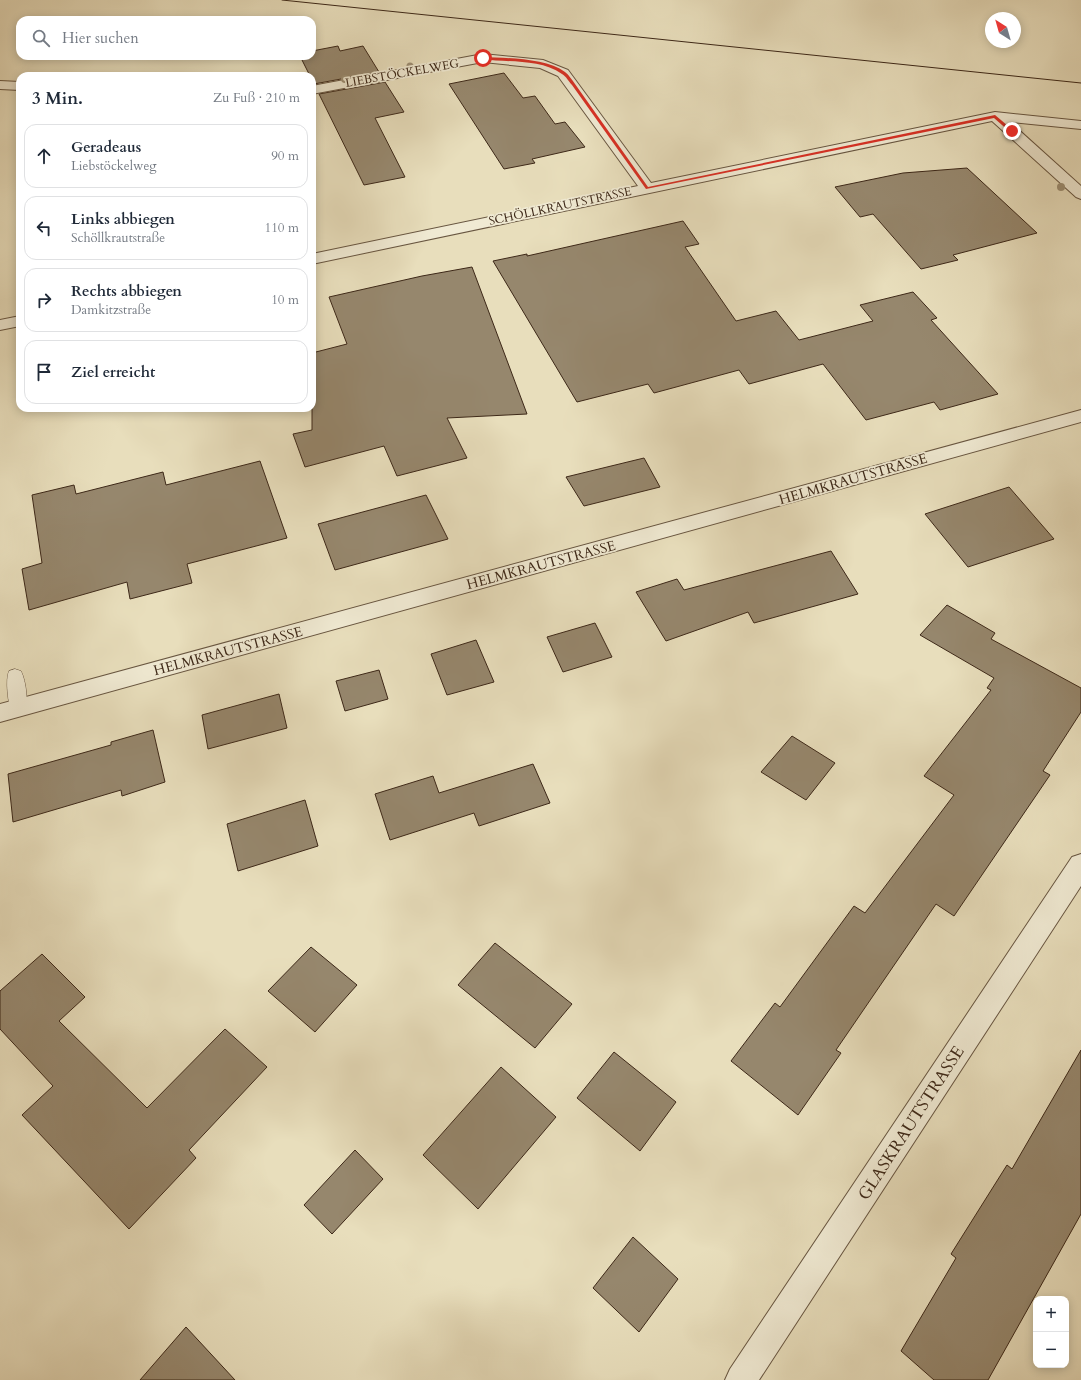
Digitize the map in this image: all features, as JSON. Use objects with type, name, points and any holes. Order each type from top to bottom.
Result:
[{"type":"street","name":"LIEBSTÖCKELWEG","points":[[316,89],[483,58],[543,64],[563,73],[573,85],[646,188]]},
{"type":"street","points":[[0,85],[16,86]]},
{"type":"street","points":[[995,116],[1081,194]]},
{"type":"street","name":"SCHÖLLKRAUTSTRASSE","points":[[316,258],[995,116],[1081,125]]},
{"type":"street","points":[[0,325],[16,322]]},
{"type":"street","name":"HELMKRAUTSTRASSE","points":[[9,710],[1081,416]]},
{"type":"street","name":"GLASKRAUTSTRASSE","points":[[740,1380],[1081,865]]},
{"type":"lane","points":[[9,710],[15,676]]},
{"type":"building","points":[[338,46],[340,51],[363,46],[379,72],[316,84],[316,72],[308,72],[302,60],[316,60],[316,50]]},
{"type":"building","points":[[504,73],[523,98],[535,96],[555,124],[565,122],[585,147],[532,159],[535,163],[504,169],[449,84]]},
{"type":"building","points":[[385,82],[404,112],[375,118],[405,177],[364,185],[319,94]]},
{"type":"building","points":[[967,168],[1037,233],[953,255],[958,260],[921,269],[873,214],[860,217],[835,187],[903,173]]},
{"type":"building","points":[[683,221],[699,244],[685,247],[736,321],[776,311],[799,340],[873,321],[860,305],[913,292],[937,318],[931,320],[998,394],[940,410],[934,402],[866,420],[823,364],[749,384],[739,370],[654,393],[648,384],[577,402],[493,261],[527,254],[527,256]]},
{"type":"building","points":[[472,267],[527,414],[447,418],[467,458],[397,476],[384,446],[305,467],[293,434],[312,430],[312,412],[316,412],[316,352],[347,344],[329,297],[422,276]]},
{"type":"building","points":[[644,458],[660,487],[584,506],[566,477]]},
{"type":"building","points":[[260,461],[287,538],[187,564],[192,583],[130,599],[127,582],[29,610],[22,569],[42,563],[32,495],[74,485],[76,494],[163,472],[166,485]]},
{"type":"building","points":[[1009,487],[1054,539],[968,567],[925,514]]},
{"type":"building","points":[[426,495],[448,539],[335,570],[318,524]]},
{"type":"building","points":[[831,551],[858,594],[754,623],[748,612],[666,641],[636,592],[677,579],[684,590]]},
{"type":"building","points":[[947,605],[995,633],[991,639],[1081,688],[1081,712],[1043,771],[1050,775],[954,916],[936,904],[836,1050],[841,1053],[798,1115],[731,1061],[775,1003],[780,1007],[854,906],[865,913],[954,795],[924,776],[991,690],[987,688],[994,678],[920,635]]},
{"type":"building","points":[[595,623],[612,657],[563,672],[547,637]]},
{"type":"building","points":[[476,640],[494,682],[447,695],[431,654]]},
{"type":"building","points":[[379,670],[388,699],[345,711],[336,681]]},
{"type":"building","points":[[279,694],[287,728],[208,749],[202,715]]},
{"type":"building","points":[[153,730],[165,782],[122,796],[121,790],[13,822],[8,774],[111,745],[111,742]]},
{"type":"building","points":[[792,736],[835,763],[806,800],[761,772]]},
{"type":"building","points":[[533,764],[550,803],[479,826],[474,813],[390,840],[375,794],[433,776],[439,793]]},
{"type":"building","points":[[305,800],[318,846],[238,871],[227,824]]},
{"type":"building","points":[[495,943],[572,1004],[535,1048],[458,985]]},
{"type":"building","points":[[311,947],[357,985],[315,1032],[268,991]]},
{"type":"building","points":[[42,954],[85,997],[59,1021],[147,1108],[225,1029],[267,1067],[189,1150],[196,1158],[129,1229],[22,1115],[53,1086],[0,1029],[0,991]]},
{"type":"building","points":[[1081,1050],[1081,1214],[1035,1296],[1033,1296],[1033,1300],[988,1380],[934,1380],[901,1351],[956,1258],[951,1254],[1007,1165],[1012,1169]]},
{"type":"building","points":[[614,1052],[676,1102],[640,1151],[577,1098]]},
{"type":"building","points":[[501,1067],[556,1117],[478,1209],[423,1155]]},
{"type":"building","points":[[355,1150],[383,1179],[332,1234],[304,1205]]},
{"type":"building","points":[[633,1237],[678,1279],[639,1332],[593,1288]]},
{"type":"building","points":[[186,1327],[235,1380],[140,1380]]},
{"type":"tram line","points":[[282,0],[1081,83]]},
{"type":"route","points":[[483,58],[543,64],[563,73],[646,188],[995,116],[1012,131]]}]
